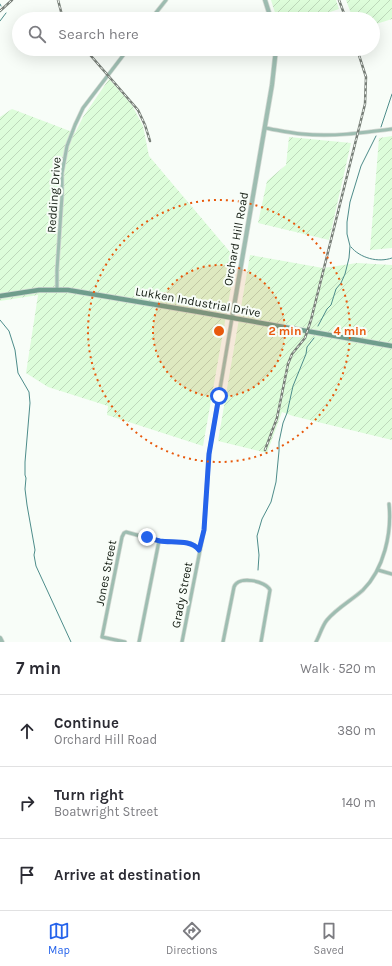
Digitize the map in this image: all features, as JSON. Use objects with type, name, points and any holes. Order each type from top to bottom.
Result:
[{"type":"main road","name":"Lukken Industrial Drive","points":[[0,296],[39,290],[57,289],[392,346]]},
{"type":"street","points":[[157,12],[166,0]]},
{"type":"street","points":[[265,0],[269,12]]},
{"type":"street","name":"Redding Drive","points":[[57,289],[62,173],[67,146],[83,108],[123,56]]},
{"type":"street","name":"Orchard Hill Road","points":[[199,550],[204,530],[207,478],[212,434],[265,128],[275,56]]},
{"type":"street","points":[[265,128],[319,136],[392,129]]},
{"type":"street","points":[[316,642],[328,619],[363,589],[378,570],[391,535],[392,513],[389,504]]},
{"type":"street","name":"Jones Street","points":[[125,642],[102,637],[122,537],[126,532],[159,541]]},
{"type":"street","points":[[139,642],[159,541],[190,543],[199,550]]},
{"type":"street","name":"Grady Street","points":[[182,642],[199,550]]},
{"type":"street","points":[[378,570],[392,574]]},
{"type":"street","points":[[223,642],[234,587],[238,581],[242,579],[262,583],[270,590],[261,642]]},
{"type":"street","points":[[0,638],[2,642]]},
{"type":"shaded area","points":[[271,0],[336,0],[339,9],[330,12],[275,12]]},
{"type":"shaded area","points":[[346,0],[392,0],[392,19],[380,23],[380,12],[350,12]]},
{"type":"shaded area","points":[[109,79],[132,105],[143,126],[149,156],[236,259],[203,446],[107,415],[108,406],[48,387],[26,373],[38,295],[0,301],[0,117],[12,109],[75,133],[83,117]]},
{"type":"shaded area","points":[[392,136],[392,248],[370,250],[379,138]]},
{"type":"shaded area","points":[[289,137],[351,143],[329,240],[258,223],[267,181],[286,165]]},
{"type":"shaded area","points":[[250,255],[323,268],[357,263],[392,265],[392,440],[282,412],[267,453],[218,441]]},
{"type":"waterway","points":[[0,21],[6,13]]},
{"type":"waterway","points":[[381,127],[392,94]]},
{"type":"waterway","points":[[318,326],[327,309],[331,305],[336,289],[341,283],[345,274],[350,246],[347,234],[350,202],[361,166],[376,136]]},
{"type":"waterway","points":[[351,247],[364,257],[375,260],[392,258]]},
{"type":"waterway","points":[[0,320],[9,331],[15,350],[18,373],[29,392],[30,403],[25,462],[25,489],[35,550],[34,555],[36,566],[71,642]]},
{"type":"waterway","points":[[258,570],[259,555],[257,536],[262,519],[271,502],[276,482],[279,442],[283,423],[287,413],[293,386],[306,354],[307,347],[314,338]]},
{"type":"railway","points":[[0,11],[12,0]]},
{"type":"railway","points":[[58,0],[61,12]]},
{"type":"railway","points":[[339,0],[343,12]]},
{"type":"railway","points":[[91,56],[138,110],[150,141]]},
{"type":"railway","points":[[265,450],[277,418],[288,364],[292,354],[305,338],[311,320],[365,104],[366,77],[359,56]]},
{"type":"route","points":[[147,537],[159,541],[190,543],[199,550],[202,543],[204,530],[209,454],[219,396]]}]
